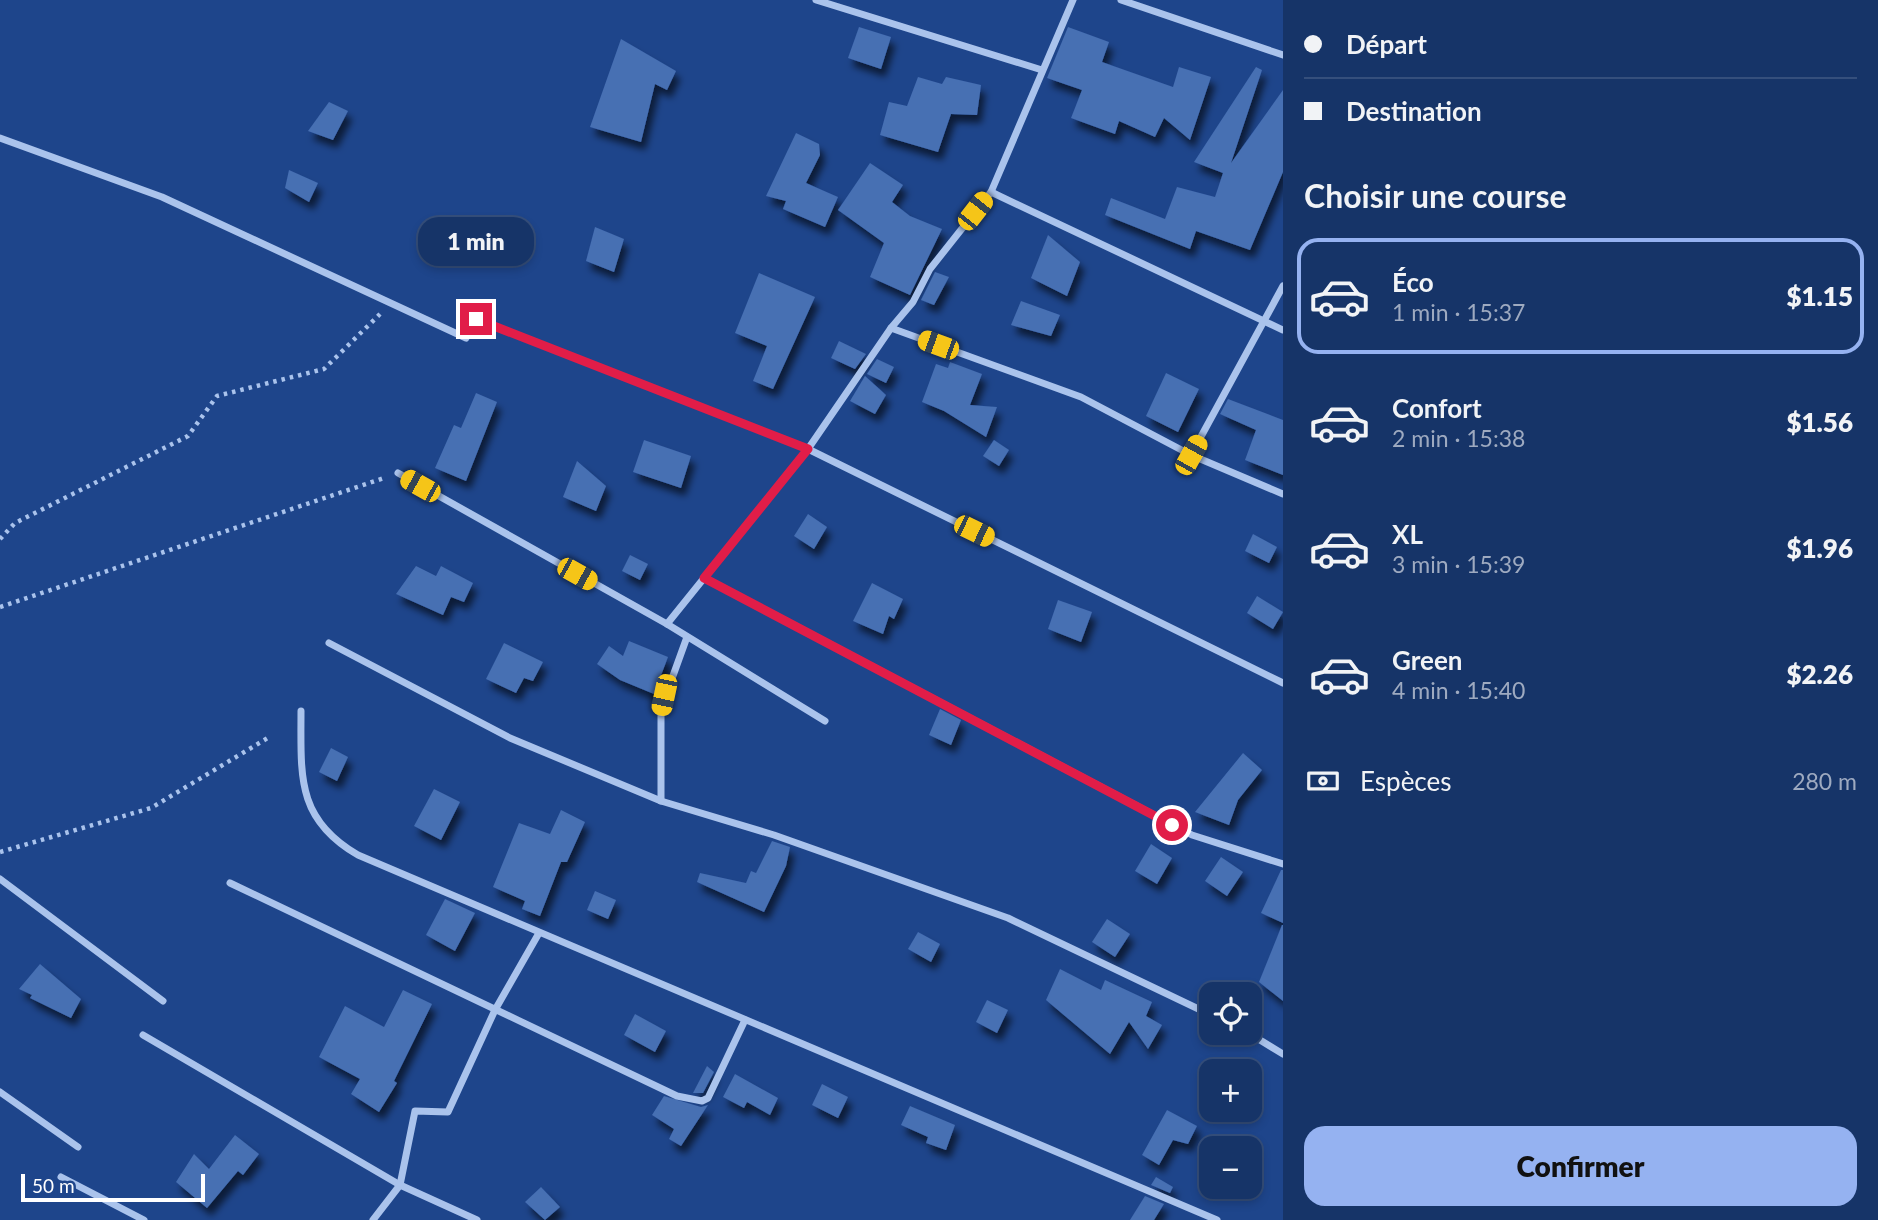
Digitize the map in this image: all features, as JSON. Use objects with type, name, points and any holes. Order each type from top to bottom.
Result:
[{"type":"street","points":[[816,0],[1042,70]]},
{"type":"street","points":[[667,624],[808,449],[891,328],[912,302],[930,269],[991,192],[1073,0]]},
{"type":"street","points":[[1121,0],[1283,55]]},
{"type":"street","points":[[0,138],[162,197],[466,338]]},
{"type":"street","points":[[991,192],[1283,330]]},
{"type":"street","points":[[1191,455],[1283,286]]},
{"type":"street","points":[[476,319],[808,449],[1283,683]]},
{"type":"street","points":[[891,328],[1081,397],[1191,455],[1283,494]]},
{"type":"street","points":[[398,473],[667,624],[825,721]]},
{"type":"street","points":[[704,578],[1192,835],[1283,864]]},
{"type":"street","points":[[661,801],[661,709],[687,637]]},
{"type":"street","points":[[328,643],[510,738],[661,801],[774,835],[1008,918],[1199,1009]]},
{"type":"street","points":[[301,710],[303,774],[309,805],[320,827],[333,840],[358,855],[1217,1220]]},
{"type":"street","points":[[0,879],[163,1001]]},
{"type":"street","points":[[230,883],[677,1096],[702,1101],[716,1085],[745,1020]]},
{"type":"street","points":[[373,1220],[400,1185],[415,1111],[448,1112],[495,1010],[539,933]]},
{"type":"street","points":[[143,1035],[400,1185],[477,1220]]},
{"type":"street","points":[[1262,1041],[1283,1054]]},
{"type":"street","points":[[0,1092],[78,1147]]},
{"type":"street","points":[[61,1177],[144,1220]]},
{"type":"path","points":[[0,539],[15,523],[188,436],[217,396],[324,369],[391,304]]},
{"type":"path","points":[[0,607],[398,473]]},
{"type":"path","points":[[0,852],[150,808],[271,736]]},
{"type":"building","points":[[859,27],[891,37],[881,69],[848,58]]},
{"type":"building","points":[[1068,27],[1109,42],[1102,62],[1173,87],[1179,67],[1211,77],[1190,140],[1164,118],[1155,137],[1119,121],[1115,134],[1071,118],[1082,90],[1047,78]]},
{"type":"building","points":[[621,39],[676,71],[667,90],[655,84],[641,142],[590,127]]},
{"type":"building","points":[[1256,67],[1262,70],[1231,163],[1283,90],[1283,172],[1250,250],[1196,231],[1190,249],[1105,215],[1111,198],[1165,219],[1177,187],[1215,197],[1223,173],[1194,162]]},
{"type":"building","points":[[918,77],[942,84],[946,77],[981,85],[977,115],[951,114],[938,152],[880,135],[889,102],[907,106]]},
{"type":"building","points":[[329,102],[348,111],[333,140],[308,131]]},
{"type":"building","points":[[796,133],[819,144],[820,155],[806,183],[838,197],[825,227],[783,209],[786,201],[766,196]]},
{"type":"building","points":[[870,163],[903,185],[892,202],[910,216],[942,229],[910,295],[870,277],[884,243],[838,210]]},
{"type":"building","points":[[289,170],[318,183],[309,202],[285,188]]},
{"type":"building","points":[[595,227],[624,239],[614,272],[586,261]]},
{"type":"building","points":[[1048,235],[1080,262],[1067,296],[1031,278]]},
{"type":"building","points":[[935,272],[949,277],[934,305],[921,300]]},
{"type":"building","points":[[759,273],[815,297],[773,389],[753,381],[767,346],[735,333]]},
{"type":"building","points":[[1021,301],[1060,315],[1051,336],[1011,325]]},
{"type":"building","points":[[839,341],[866,354],[855,369],[831,358]]},
{"type":"building","points":[[877,359],[894,367],[886,383],[867,374]]},
{"type":"building","points":[[950,362],[982,374],[970,405],[997,407],[986,437],[944,411],[922,402],[936,364],[948,368]]},
{"type":"building","points":[[1166,373],[1199,389],[1178,432],[1146,416]]},
{"type":"building","points":[[865,376],[886,395],[875,414],[850,401]]},
{"type":"building","points":[[476,393],[497,402],[466,481],[435,468],[454,425],[461,428]]},
{"type":"building","points":[[1228,399],[1283,420],[1283,475],[1245,460],[1256,430],[1220,414]]},
{"type":"building","points":[[644,440],[691,456],[681,488],[633,472]]},
{"type":"building","points":[[994,440],[1009,450],[999,466],[983,456]]},
{"type":"building","points":[[577,461],[606,486],[596,511],[563,497]]},
{"type":"building","points":[[808,514],[827,527],[814,549],[794,536]]},
{"type":"building","points":[[1253,534],[1277,547],[1269,563],[1245,551]]},
{"type":"building","points":[[630,555],[648,564],[640,580],[622,571]]},
{"type":"building","points":[[416,566],[436,576],[441,566],[473,583],[464,602],[451,597],[443,615],[396,594]]},
{"type":"building","points":[[872,583],[903,599],[894,619],[889,616],[883,634],[853,621]]},
{"type":"building","points":[[1257,596],[1283,612],[1273,629],[1247,613]]},
{"type":"building","points":[[1058,600],[1092,612],[1081,642],[1048,629]]},
{"type":"building","points":[[629,641],[668,657],[654,694],[620,680],[597,664],[609,646],[623,656]]},
{"type":"building","points":[[504,643],[543,662],[533,681],[524,678],[516,693],[486,679]]},
{"type":"building","points":[[940,709],[961,720],[951,745],[929,735]]},
{"type":"building","points":[[331,748],[348,757],[337,781],[319,772]]},
{"type":"building","points":[[1243,753],[1262,770],[1238,800],[1229,825],[1195,812]]},
{"type":"building","points":[[434,789],[460,802],[441,840],[414,826]]},
{"type":"building","points":[[561,810],[585,822],[567,862],[561,862],[540,916],[522,909],[525,901],[493,887],[519,823],[550,834]]},
{"type":"building","points":[[772,841],[790,847],[786,866],[764,912],[697,882],[700,873],[746,883],[751,871],[756,873]]},
{"type":"building","points":[[1151,844],[1172,858],[1157,884],[1135,871]]},
{"type":"building","points":[[1221,857],[1243,872],[1227,896],[1205,881]]},
{"type":"building","points":[[1283,870],[1283,923],[1261,913]]},
{"type":"building","points":[[595,891],[616,900],[608,919],[587,910]]},
{"type":"building","points":[[445,899],[475,913],[455,951],[426,935]]},
{"type":"building","points":[[1107,919],[1130,934],[1115,957],[1092,942]]},
{"type":"building","points":[[1282,925],[1283,925],[1283,1001],[1259,982]]},
{"type":"building","points":[[918,932],[940,944],[931,962],[908,949]]},
{"type":"building","points":[[40,964],[81,999],[71,1018],[30,998],[32,995],[19,989]]},
{"type":"building","points":[[1060,969],[1101,990],[1105,980],[1152,1002],[1146,1016],[1162,1025],[1148,1049],[1129,1022],[1110,1054],[1046,1000]]},
{"type":"building","points":[[403,990],[432,1004],[394,1081],[397,1083],[379,1112],[351,1094],[360,1079],[319,1057],[345,1006],[384,1027]]},
{"type":"building","points":[[987,1000],[1008,1010],[997,1033],[976,1022]]},
{"type":"building","points":[[635,1014],[666,1031],[655,1052],[624,1035]]},
{"type":"building","points":[[707,1066],[714,1072],[703,1093],[693,1093]]},
{"type":"building","points":[[735,1074],[778,1098],[770,1115],[747,1102],[744,1108],[723,1097]]},
{"type":"building","points":[[822,1084],[848,1097],[838,1118],[812,1105]]},
{"type":"building","points":[[664,1096],[701,1107],[708,1105],[681,1146],[669,1139],[674,1129],[652,1115]]},
{"type":"building","points":[[910,1106],[955,1125],[946,1150],[926,1143],[928,1137],[901,1125]]},
{"type":"building","points":[[1167,1110],[1197,1126],[1188,1144],[1173,1140],[1159,1165],[1142,1155]]},
{"type":"building","points":[[235,1135],[259,1154],[243,1175],[238,1171],[207,1208],[176,1182],[194,1154],[209,1169]]},
{"type":"building","points":[[1156,1177],[1173,1187],[1170,1193],[1151,1185]]},
{"type":"building","points":[[541,1187],[560,1207],[545,1220],[525,1202]]},
{"type":"building","points":[[1145,1196],[1164,1204],[1154,1220],[1130,1220]]},
{"type":"route","points":[[476,319],[808,449],[704,578],[1172,825]]}]
